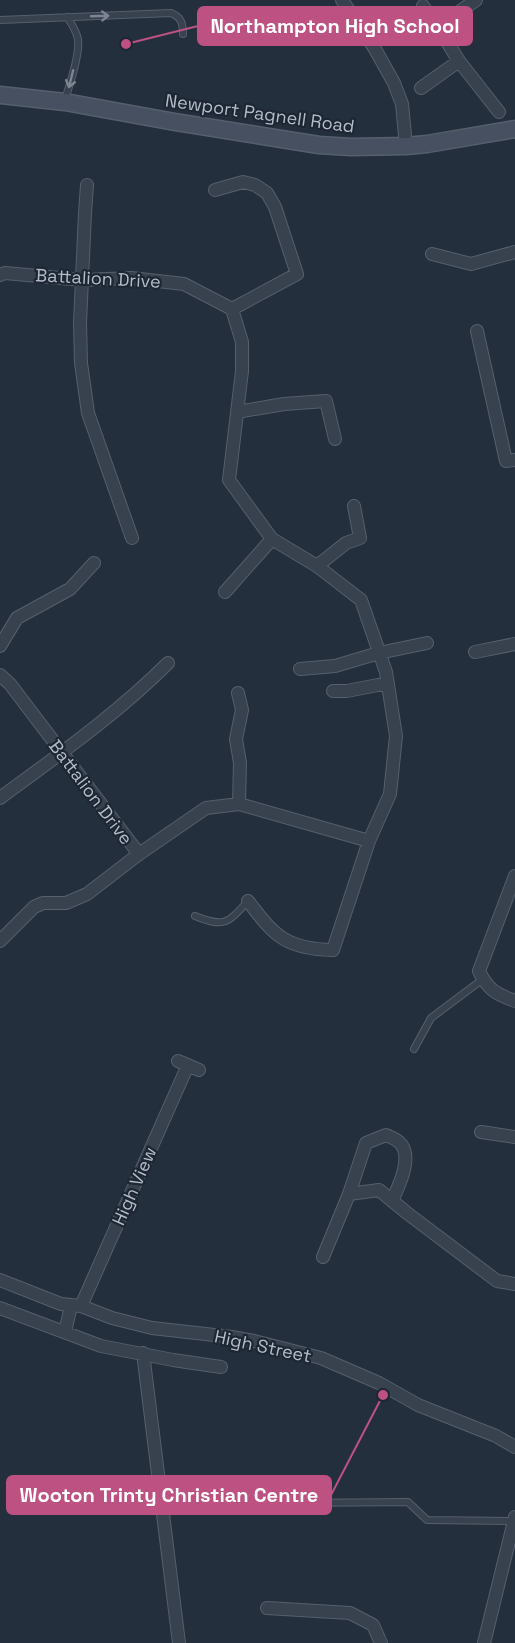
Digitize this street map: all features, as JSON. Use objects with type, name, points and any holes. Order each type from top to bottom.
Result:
[{"type":"main road","name":"Newport Pagnell Road","points":[[0,95],[65,102],[319,145],[406,146],[515,129]]},
{"type":"street","points":[[342,0],[375,49],[394,83],[402,104],[406,146]]},
{"type":"street","points":[[438,27],[476,0]]},
{"type":"street","points":[[423,6],[459,61],[499,112]]},
{"type":"street","points":[[421,88],[459,61]]},
{"type":"street","points":[[215,190],[243,182],[255,185],[267,193],[275,207],[297,274],[232,309],[242,342],[242,371],[229,480],[272,539],[317,566],[362,600],[388,683],[396,736],[390,794],[369,841],[333,950],[311,950],[293,945],[278,936],[265,924],[248,901]]},
{"type":"street","points":[[87,185],[80,323],[81,363],[88,413],[132,538]]},
{"type":"street","points":[[432,254],[471,264],[515,252]]},
{"type":"street","name":"Battalion Drive","points":[[0,274],[83,280],[131,278],[184,284],[232,309]]},
{"type":"street","points":[[477,331],[506,461],[515,460]]},
{"type":"street","points":[[237,412],[284,404],[326,401],[335,439]]},
{"type":"street","points":[[317,566],[346,543],[360,538],[354,506]]},
{"type":"street","points":[[225,592],[272,539]]},
{"type":"street","points":[[0,646],[17,618],[70,589],[94,563]]},
{"type":"street","points":[[300,669],[334,666],[427,643]]},
{"type":"street","points":[[475,652],[515,645]]},
{"type":"street","points":[[0,798],[150,681],[168,663]]},
{"type":"street","name":"Battalion Drive","points":[[0,675],[10,684],[139,854],[206,808],[239,804],[369,841]]},
{"type":"street","points":[[333,691],[347,691],[388,683]]},
{"type":"street","points":[[238,693],[242,710],[236,739],[240,763],[239,804]]},
{"type":"street","points":[[0,941],[34,907],[44,903],[66,903],[87,894],[139,854]]},
{"type":"street","points":[[515,876],[479,971],[484,982],[497,994],[515,1001]]},
{"type":"street","name":"High View","points":[[65,1332],[188,1065]]},
{"type":"street","points":[[481,1132],[515,1137]]},
{"type":"street","points":[[323,1257],[349,1194],[366,1143],[386,1135],[400,1143],[406,1154],[403,1175],[392,1201]]},
{"type":"street","points":[[349,1194],[379,1190],[497,1281],[515,1284]]},
{"type":"street","name":"High Street","points":[[0,1280],[52,1300],[152,1328],[232,1337],[321,1358],[379,1383],[418,1405],[496,1436],[515,1447]]},
{"type":"street","points":[[0,1308],[101,1346],[221,1367]]},
{"type":"street","points":[[143,1353],[179,1643]]},
{"type":"street","points":[[484,1643],[514,1519]]},
{"type":"street","points":[[267,1608],[350,1612],[373,1625],[381,1643]]},
{"type":"lane","points":[[0,20],[171,13],[177,16],[183,24],[183,34]]},
{"type":"lane","points":[[65,102],[76,59],[78,40],[73,25],[67,17]]},
{"type":"lane","points":[[195,916],[212,922],[226,922],[248,901]]},
{"type":"lane","points":[[414,1050],[431,1018],[483,979]]},
{"type":"lane","points":[[293,1503],[408,1503],[427,1520],[514,1519]]},
{"type":"place","name":"Northampton High School","points":[[126,44]]},
{"type":"place","name":"Wooton Trinty Christian Centre","points":[[383,1395]]}]
